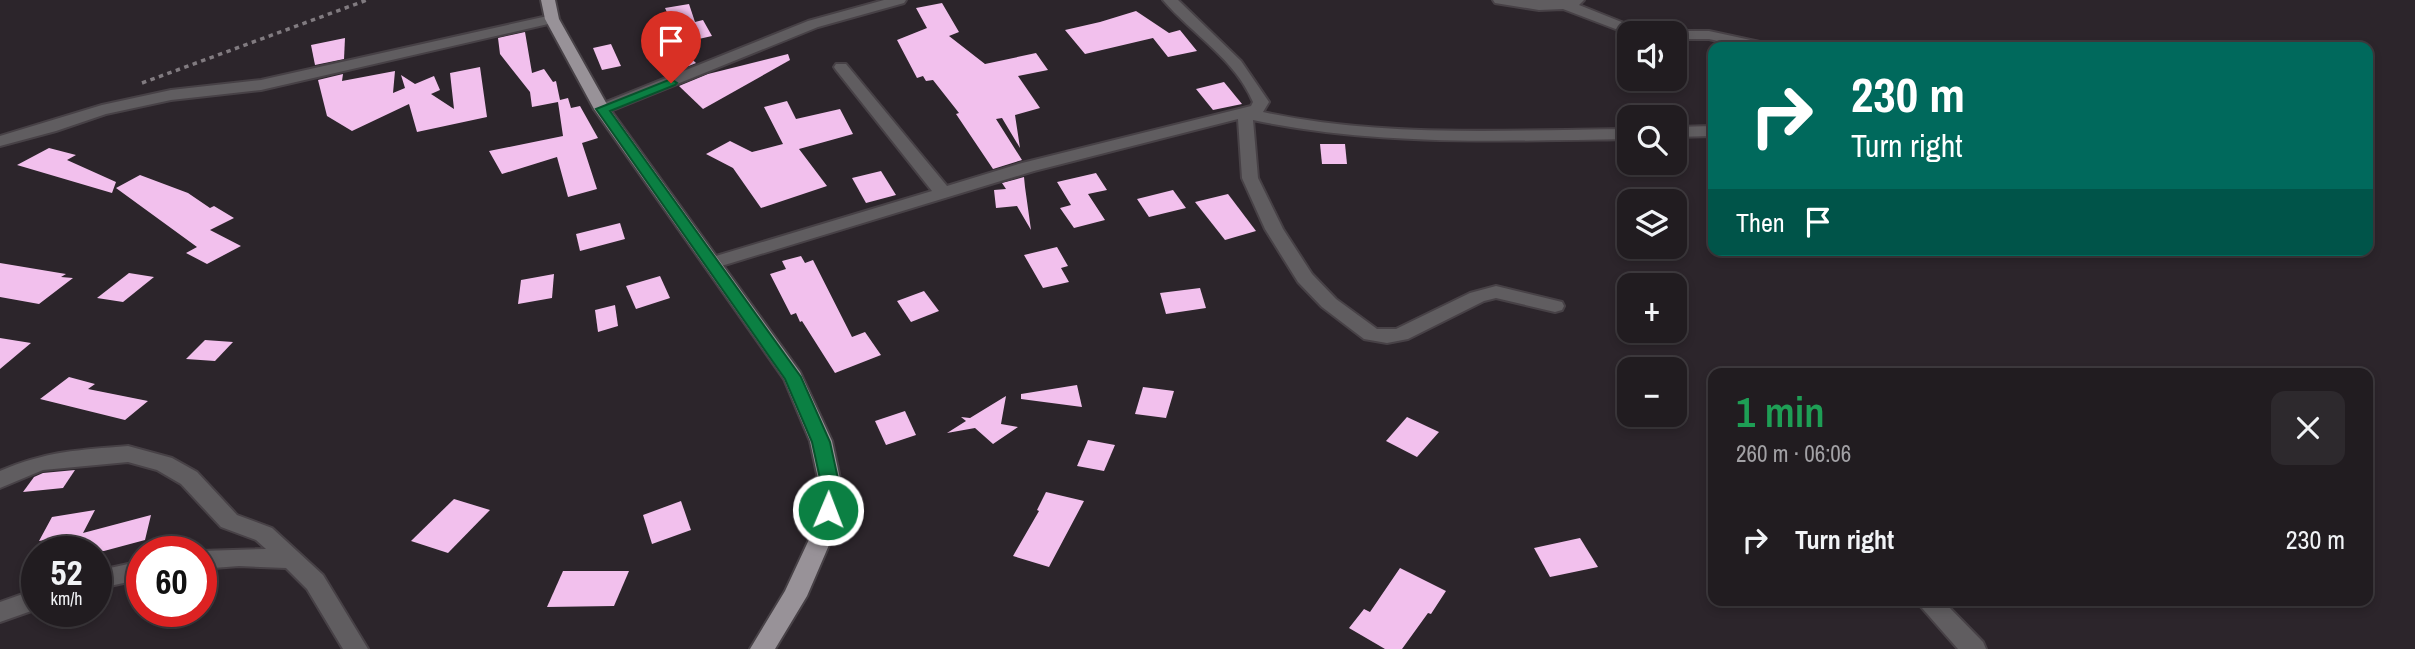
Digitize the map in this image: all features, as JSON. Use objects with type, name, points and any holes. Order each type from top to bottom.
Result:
[{"type":"main road","points":[[550,9],[602,109],[793,377],[821,442],[831,488],[824,531],[795,596],[762,649]]},
{"type":"street","points":[[602,109],[762,47],[813,24],[899,0]]},
{"type":"street","points":[[712,263],[1028,167],[1245,113],[1260,106],[1259,94],[1217,46],[1170,0]]},
{"type":"street","points":[[1500,0],[1535,6],[1573,3],[1617,25]]},
{"type":"street","points":[[0,141],[50,128],[102,110],[148,100],[261,85],[550,9]]},
{"type":"street","points":[[1687,36],[1709,35],[1742,42]]},
{"type":"street","points":[[841,67],[943,193]]},
{"type":"street","points":[[1245,113],[1291,123],[1397,133],[1529,136],[1617,134]]},
{"type":"street","points":[[1245,113],[1250,178],[1274,229],[1306,278],[1329,303],[1371,334],[1387,337],[1401,334],[1477,297],[1496,292],[1555,306]]},
{"type":"street","points":[[1687,132],[1708,131]]},
{"type":"street","points":[[0,480],[39,463],[74,458],[128,454],[164,464],[189,478],[229,521],[264,534],[292,559],[315,582],[356,649]]},
{"type":"street","points":[[217,558],[239,556],[292,559]]},
{"type":"street","points":[[0,612],[21,605]]},
{"type":"street","points":[[1933,606],[1974,649]]},
{"type":"path","points":[[142,83],[367,0]]},
{"type":"building","points":[[942,3],[959,32],[949,36],[985,64],[1036,53],[1048,70],[1018,76],[1040,108],[1015,115],[1020,148],[1002,118],[996,119],[1022,160],[993,169],[956,114],[959,113],[933,80],[926,81],[923,76],[917,78],[897,40],[927,28],[916,8]]},
{"type":"building","points":[[689,4],[695,22],[703,20],[712,36],[681,43],[665,8]]},
{"type":"building","points":[[1136,11],[1169,33],[1180,30],[1197,51],[1168,57],[1153,38],[1085,54],[1065,30],[1100,22]]},
{"type":"building","points":[[525,32],[532,73],[544,69],[553,82],[556,81],[560,100],[568,98],[571,108],[580,106],[598,138],[582,143],[597,189],[568,197],[557,157],[502,174],[489,151],[563,136],[558,102],[532,107],[530,92],[500,54],[498,38]]},
{"type":"building","points":[[345,38],[344,59],[315,65],[311,45]]},
{"type":"building","points":[[611,44],[621,66],[602,70],[593,48]]},
{"type":"building","points":[[684,52],[696,63],[667,75],[653,62]]},
{"type":"building","points":[[788,54],[790,60],[703,109],[679,86],[708,74]]},
{"type":"building","points":[[480,67],[487,117],[417,132],[409,104],[352,131],[327,116],[318,80],[343,74],[342,81],[395,71],[393,93],[405,88],[401,75],[415,84],[434,76],[440,90],[431,94],[454,109],[450,73]]},
{"type":"building","points":[[1224,82],[1242,104],[1213,110],[1196,89]]},
{"type":"building","points":[[787,101],[796,119],[840,109],[853,134],[799,149],[827,186],[761,208],[733,168],[706,154],[730,141],[752,152],[783,144],[764,107]]},
{"type":"building","points":[[1320,144],[1345,144],[1347,164],[1322,164]]},
{"type":"building","points":[[49,148],[76,155],[67,160],[116,182],[112,193],[17,165]]},
{"type":"building","points":[[881,171],[896,195],[866,203],[852,178]]},
{"type":"building","points":[[1096,173],[1107,190],[1088,194],[1105,220],[1074,228],[1060,208],[1071,205],[1057,182]]},
{"type":"building","points":[[140,175],[188,193],[210,208],[214,206],[234,218],[210,230],[241,246],[207,264],[186,253],[197,247],[116,188]]},
{"type":"building","points":[[1024,177],[1031,230],[1017,206],[996,208],[994,190],[1006,189],[1002,183]]},
{"type":"building","points":[[1173,190],[1186,208],[1149,217],[1137,199]]},
{"type":"building","points":[[1228,194],[1256,231],[1225,240],[1195,202]]},
{"type":"building","points":[[620,223],[625,239],[580,251],[576,234]]},
{"type":"building","points":[[1057,247],[1068,266],[1061,268],[1069,282],[1043,288],[1024,255]]},
{"type":"building","points":[[801,256],[805,263],[813,260],[852,337],[865,332],[881,355],[835,373],[796,313],[791,315],[770,274],[786,269],[782,261]]},
{"type":"building","points":[[0,263],[66,274],[61,277],[73,278],[39,304],[0,297]]},
{"type":"building","points":[[129,273],[154,277],[123,302],[97,298]]},
{"type":"building","points":[[554,274],[552,298],[518,304],[521,280]]},
{"type":"building","points":[[660,276],[670,298],[636,309],[626,286]]},
{"type":"building","points":[[1200,288],[1206,308],[1166,314],[1160,293]]},
{"type":"building","points":[[924,291],[939,311],[911,322],[897,301]]},
{"type":"building","points":[[615,305],[618,326],[598,332],[595,310]]},
{"type":"building","points":[[0,338],[31,343],[0,369]]},
{"type":"building","points":[[205,340],[233,342],[215,361],[186,359]]},
{"type":"building","points":[[69,377],[95,384],[88,389],[148,401],[125,420],[40,399]]},
{"type":"building","points":[[1077,385],[1082,407],[1021,399],[1021,394]]},
{"type":"building","points":[[1143,387],[1174,391],[1166,418],[1135,414]]},
{"type":"building","points":[[1006,396],[1001,424],[1018,427],[993,444],[975,428],[947,433],[966,421],[961,417],[970,418]]},
{"type":"building","points":[[905,411],[916,435],[886,445],[875,421]]},
{"type":"building","points":[[1407,417],[1439,432],[1417,457],[1386,441]]},
{"type":"building","points":[[1088,440],[1115,445],[1104,471],[1077,466]]},
{"type":"building","points":[[75,470],[63,488],[23,492],[34,477],[43,473]]},
{"type":"building","points":[[1046,492],[1084,501],[1049,567],[1013,556],[1039,511],[1037,510]]},
{"type":"building","points":[[454,499],[490,510],[448,553],[411,541]]},
{"type":"building","points":[[681,501],[691,530],[652,544],[643,515]]},
{"type":"building","points":[[95,510],[83,533],[151,515],[146,536],[126,536],[126,545],[112,549],[112,536],[42,536],[52,517]]},
{"type":"building","points":[[1580,538],[1598,567],[1550,577],[1534,548]]},
{"type":"building","points":[[1400,568],[1446,591],[1402,649],[1385,649],[1349,628],[1364,609],[1370,612]]},
{"type":"building","points":[[563,571],[629,571],[614,606],[547,607]]},
{"type":"route","points":[[671,83],[602,109],[793,377],[821,442],[831,488],[828,510]]}]
